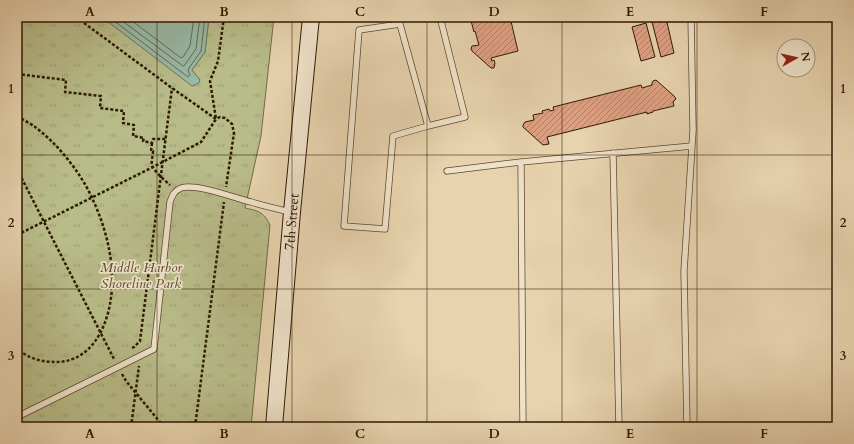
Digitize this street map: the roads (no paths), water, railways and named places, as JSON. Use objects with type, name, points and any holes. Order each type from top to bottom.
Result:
[{"type":"street","name":"7th Street","points":[[274,427],[292,212],[311,17]]},
{"type":"lane","points":[[398,17],[428,126]]},
{"type":"lane","points":[[400,24],[359,30],[344,226],[385,229],[393,136],[428,126],[466,118],[440,17]]},
{"type":"lane","points":[[687,427],[684,271],[694,130],[691,17]]},
{"type":"lane","points":[[447,171],[521,162],[692,146]]},
{"type":"lane","points":[[613,153],[619,427]]},
{"type":"lane","points":[[521,162],[523,427]]},
{"type":"lane","points":[[17,417],[118,368],[154,348],[170,202],[172,195],[176,191],[181,188],[195,187],[225,194],[252,203],[292,212]]},
{"type":"water","points":[[102,17],[209,17],[205,52],[192,70],[200,80],[199,83],[192,86]]},
{"type":"park label","name":"Middle Harbor Shoreline Park","points":[[141,276]]}]
